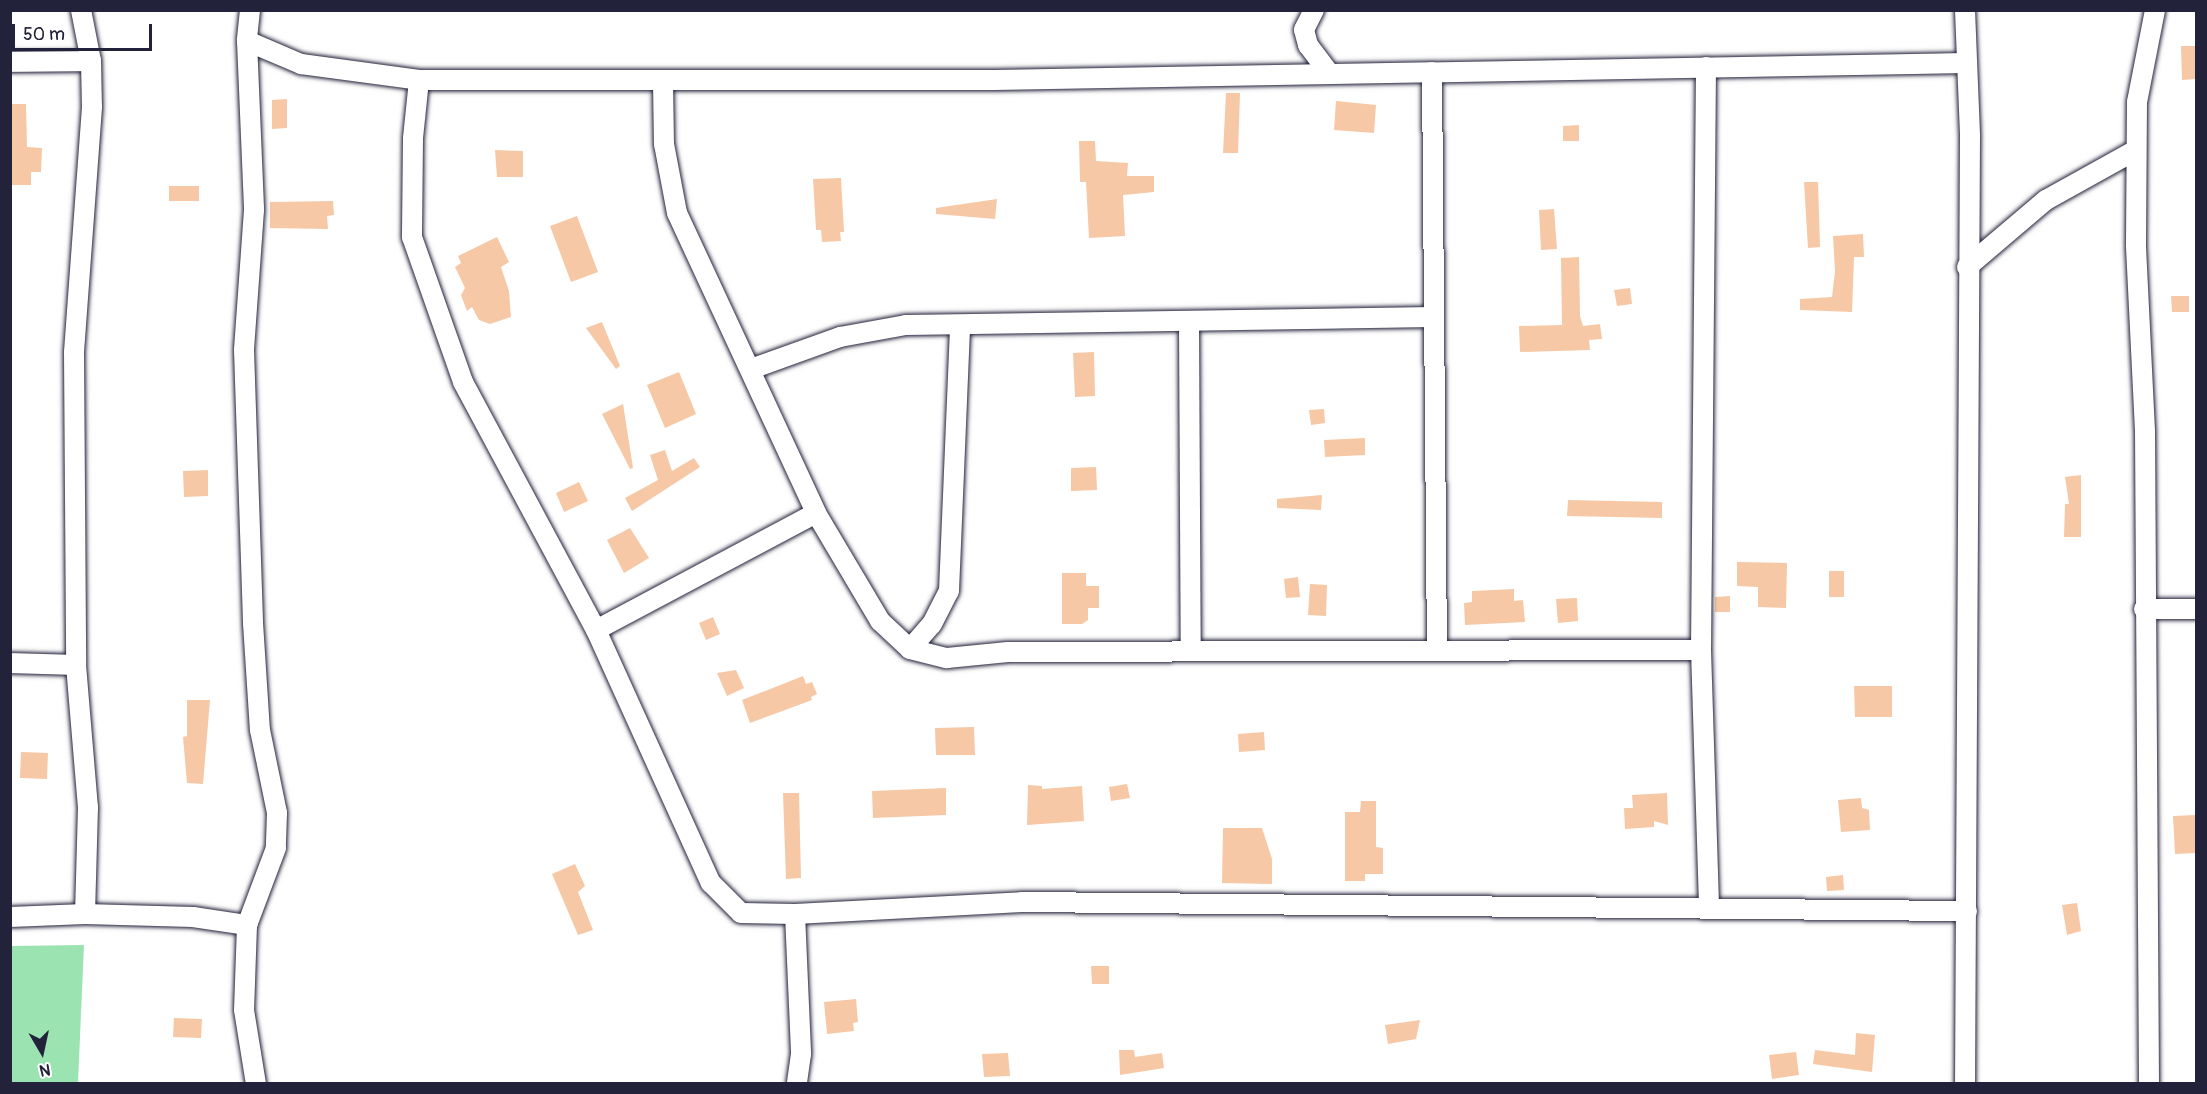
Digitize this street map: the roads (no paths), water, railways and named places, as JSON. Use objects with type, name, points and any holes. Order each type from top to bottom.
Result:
[{"type":"street","points":[[81,10],[91,62],[92,107],[74,352],[76,665],[88,807],[85,914]]},
{"type":"street","points":[[250,10],[247,41],[254,210],[244,350],[252,612],[260,730],[277,813],[276,848],[247,925],[244,1010],[258,1081]]},
{"type":"street","points":[[1314,10],[1304,30],[1308,45],[1330,74]]},
{"type":"street","points":[[1965,10],[1970,136],[1967,267],[1965,1083]]},
{"type":"street","points":[[2149,1083],[2144,609],[2145,431],[2136,244],[2136,150],[2137,102],[2155,10]]},
{"type":"street","points":[[247,41],[301,64],[419,80],[663,82],[1966,63]]},
{"type":"street","points":[[10,62],[91,62]]},
{"type":"street","points":[[1706,67],[1701,650],[1709,909]]},
{"type":"street","points":[[1432,72],[1437,651]]},
{"type":"street","points":[[419,80],[413,138],[412,237],[463,382],[596,630],[711,883],[741,913],[795,914],[1022,902],[1967,911]]},
{"type":"street","points":[[663,82],[664,144],[677,213],[752,369],[816,513],[880,621],[910,649],[947,658],[1008,651],[1701,650]]},
{"type":"street","points":[[1967,267],[2046,200],[2136,150]]},
{"type":"street","points":[[752,369],[840,337],[906,325],[960,327],[1434,317]]},
{"type":"street","points":[[1189,322],[1191,651]]},
{"type":"street","points":[[910,649],[932,624],[949,591],[960,327]]},
{"type":"street","points":[[596,630],[816,513]]},
{"type":"street","points":[[2144,609],[2196,609]]},
{"type":"street","points":[[10,663],[76,665]]},
{"type":"street","points":[[10,917],[85,914],[193,917],[247,925]]},
{"type":"street","points":[[795,914],[801,1054],[797,1083]]}]
